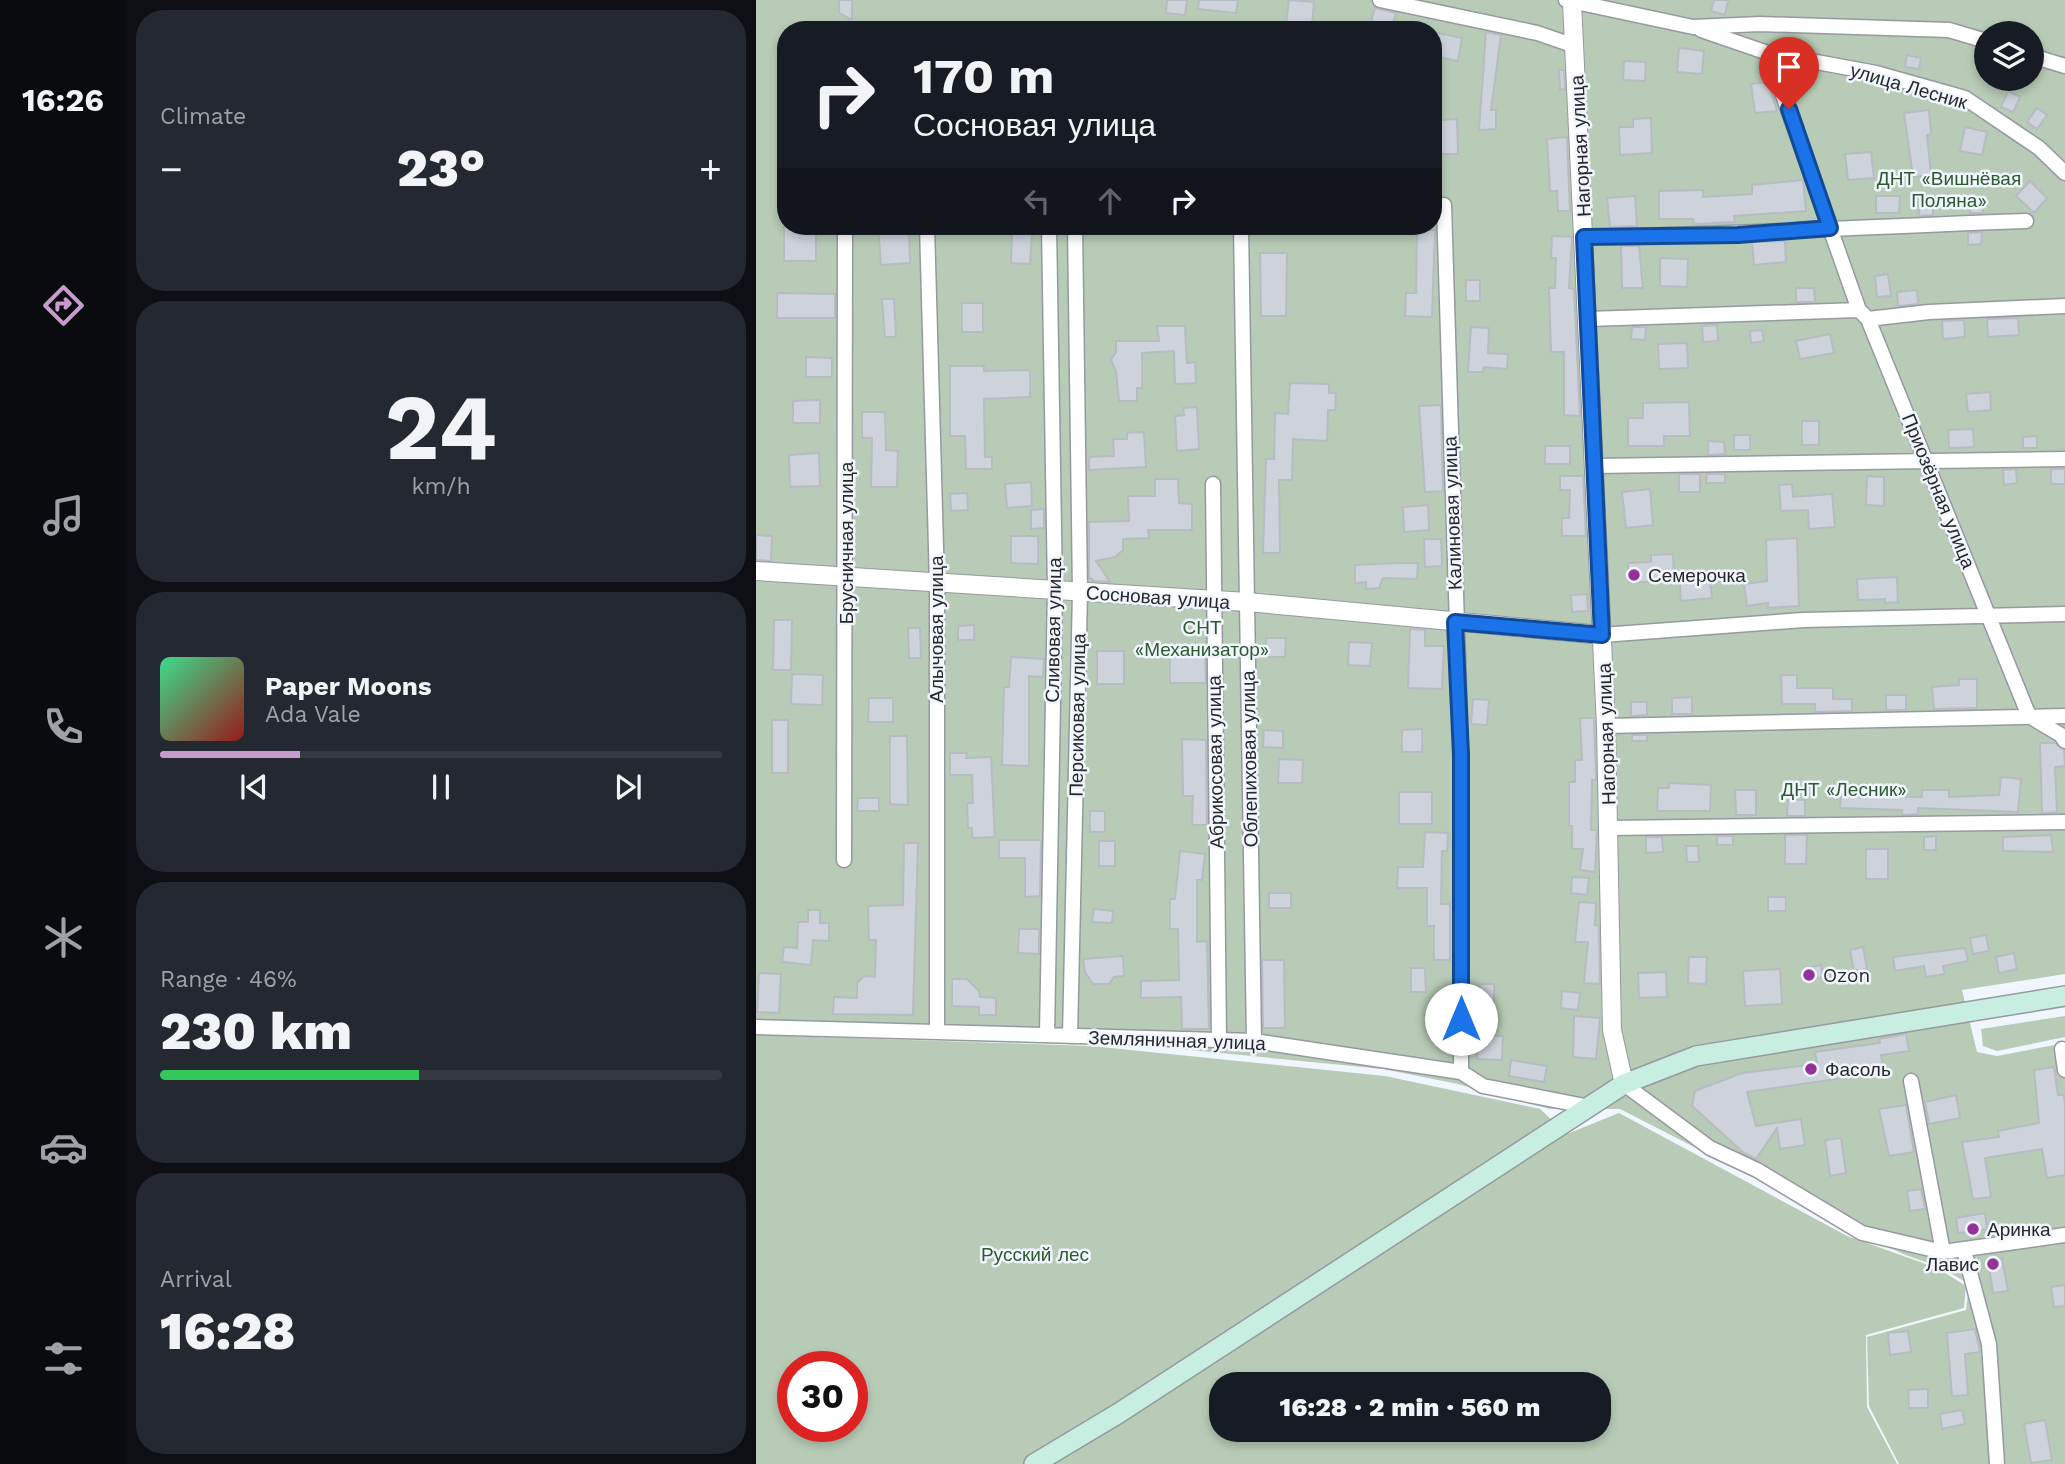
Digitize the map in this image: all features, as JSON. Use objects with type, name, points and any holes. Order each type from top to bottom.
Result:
[{"type":"main road","points":[[1034,1464],[1131,1406],[1624,1084],[1696,1056],[2065,996]]},
{"type":"street","points":[[1380,0],[1537,33],[1575,46]]},
{"type":"street","points":[[1569,1],[1693,27],[1760,24],[1949,30],[1974,37]]},
{"type":"street","name":"Нагорная улица","points":[[1569,1],[1575,46],[1606,726],[1612,1030],[1624,1084]]},
{"type":"street","name":"улица Лесник","points":[[1693,27],[1768,53],[1876,73],[1965,98],[2039,148],[2065,173]]},
{"type":"street","name":"Приозёрная улица","points":[[1768,53],[1864,315],[1928,463],[2029,716]]},
{"type":"street","points":[[2044,60],[2065,66]]},
{"type":"street","name":"Калиновая улица","points":[[1444,205],[1461,755],[1461,1072]]},
{"type":"street","points":[[1584,237],[1738,235],[1830,228],[2026,221]]},
{"type":"street","name":"Брусничная улица","points":[[844,860],[845,235]]},
{"type":"street","name":"Алычовая улица","points":[[927,235],[937,583],[937,1032]]},
{"type":"street","name":"Сливовая улица","points":[[1047,1035],[1055,590],[1049,235]]},
{"type":"street","name":"Персиковая улица","points":[[1070,1036],[1080,592],[1075,235]]},
{"type":"street","name":"Облепиховая улица","points":[[1241,235],[1254,1041]]},
{"type":"street","points":[[1588,319],[1864,315],[2065,306]]},
{"type":"street","points":[[1595,466],[1928,463],[2065,458]]},
{"type":"street","name":"Абрикосовая улица","points":[[1213,484],[1219,1040]]},
{"type":"street","name":"Сосновая улица","points":[[756,571],[1247,602],[1602,635]]},
{"type":"street","points":[[1602,635],[1803,620],[2065,614]]},
{"type":"street","points":[[2029,716],[2061,734],[2065,741]]},
{"type":"street","points":[[1606,726],[2065,716]]},
{"type":"street","points":[[1610,828],[2065,822]]},
{"type":"street","name":"Земляничная улица","points":[[756,1027],[1254,1041],[1461,1072],[1483,1086],[1590,1107]]},
{"type":"street","points":[[2062,1049],[2065,1070]]},
{"type":"street","points":[[1911,1081],[1943,1252]]},
{"type":"street","points":[[1624,1084],[1710,1148],[1757,1170],[1862,1233],[1943,1252],[2065,1235]]},
{"type":"street","points":[[1964,1250],[1989,1344],[1997,1464]]},
{"type":"green space","name":"СНТ «Механизатор»","points":[[756,0],[2065,0],[2065,974],[1962,990],[1977,1052],[1997,1056],[2065,1043],[2065,1464],[1899,1464],[1869,1406],[1867,1337],[1966,1310],[1969,1284],[1942,1268],[1903,1254],[1620,1109],[1550,1109],[1458,1084],[1383,1069],[1088,1040],[756,1031]]},
{"type":"green space","points":[[2065,1016],[2065,1037],[1997,1051],[1983,1046],[1981,1029]]},
{"type":"green space","name":"Русский лес","points":[[756,1035],[1091,1046],[1385,1076],[1540,1109],[1567,1134],[1619,1113],[1847,1236],[1937,1268],[1966,1286],[1964,1308],[1866,1335],[1867,1407],[1897,1464],[756,1464]]},
{"type":"building","points":[[839,0],[852,0],[852,20],[839,13]]},
{"type":"building","points":[[1167,0],[1187,0],[1185,15],[1166,13]]},
{"type":"building","points":[[1199,0],[1238,0],[1236,13],[1198,9]]},
{"type":"building","points":[[1289,0],[1314,2],[1312,21],[1286,21]]},
{"type":"building","points":[[1714,0],[1728,0],[1725,15],[1711,11]]},
{"type":"building","points":[[1375,8],[1396,13],[1394,21],[1371,21]]},
{"type":"building","points":[[1486,32],[1501,35],[1491,110],[1496,110],[1496,129],[1479,130]]},
{"type":"building","points":[[1442,34],[1462,38],[1458,61],[1442,58]]},
{"type":"building","points":[[1679,48],[1704,51],[1702,74],[1677,72]]},
{"type":"building","points":[[1907,55],[1921,58],[1919,69],[1905,67]]},
{"type":"building","points":[[1624,61],[1646,62],[1645,81],[1623,80]]},
{"type":"building","points":[[1559,70],[1564,70],[1565,89],[1560,90]]},
{"type":"building","points":[[1768,82],[1777,111],[1755,113],[1751,84]]},
{"type":"building","points":[[2008,91],[2020,97],[2013,112],[2001,107]]},
{"type":"building","points":[[2037,108],[2047,115],[2037,129],[2027,122]]},
{"type":"building","points":[[1929,110],[1931,134],[1927,135],[1931,175],[1913,177],[1904,113]]},
{"type":"building","points":[[1651,118],[1652,153],[1620,155],[1619,127],[1633,127],[1633,119]]},
{"type":"building","points":[[1457,119],[1458,154],[1442,154],[1442,120]]},
{"type":"building","points":[[1965,127],[1987,132],[1982,155],[1960,151]]},
{"type":"building","points":[[1567,137],[1570,211],[1558,211],[1557,191],[1550,191],[1547,139]]},
{"type":"building","points":[[1871,152],[1874,178],[1848,180],[1845,154]]},
{"type":"building","points":[[1803,180],[1806,211],[1734,216],[1735,222],[1694,224],[1693,219],[1659,219],[1659,191],[1703,190],[1703,197],[1752,194],[1752,185]]},
{"type":"building","points":[[2030,181],[2047,198],[2034,213],[2016,196]]},
{"type":"building","points":[[1635,196],[1637,226],[1610,227],[1607,198]]},
{"type":"building","points":[[1876,196],[1900,196],[1899,213],[1876,213]]},
{"type":"building","points":[[1970,201],[1983,201],[1983,213],[1970,213]]},
{"type":"building","points":[[1919,204],[1933,204],[1933,215],[1919,216]]},
{"type":"building","points":[[1982,232],[1981,244],[1968,245],[1968,233]]},
{"type":"building","points":[[784,235],[816,235],[816,261],[784,261]]},
{"type":"building","points":[[879,235],[909,235],[910,263],[881,265]]},
{"type":"building","points":[[1012,235],[1032,235],[1030,264],[1011,263]]},
{"type":"building","points":[[1417,235],[1435,235],[1432,317],[1405,316],[1406,293],[1416,293]]},
{"type":"building","points":[[1552,236],[1572,237],[1569,288],[1574,289],[1580,416],[1564,415],[1564,352],[1551,352],[1549,288],[1555,288],[1556,258],[1551,258]]},
{"type":"building","points":[[1785,241],[1786,262],[1754,265],[1752,242]]},
{"type":"building","points":[[1621,246],[1639,246],[1643,288],[1622,288]]},
{"type":"building","points":[[1260,253],[1287,253],[1286,316],[1261,316]]},
{"type":"building","points":[[1660,258],[1688,259],[1687,287],[1660,286]]},
{"type":"building","points":[[1888,274],[1891,296],[1877,297],[1875,276]]},
{"type":"building","points":[[1466,280],[1480,280],[1480,301],[1466,301]]},
{"type":"building","points":[[1796,288],[1814,288],[1815,302],[1796,302]]},
{"type":"building","points":[[1917,290],[1918,304],[1898,306],[1897,292]]},
{"type":"building","points":[[777,293],[835,294],[835,318],[777,318]]},
{"type":"building","points":[[882,299],[894,299],[896,337],[885,337]]},
{"type":"building","points":[[962,303],[983,303],[983,332],[962,332]]},
{"type":"building","points":[[2018,318],[2019,335],[1988,337],[1987,319]]},
{"type":"building","points":[[1964,320],[1965,337],[1943,339],[1942,321]]},
{"type":"building","points":[[1717,325],[1718,341],[1703,342],[1702,326]]},
{"type":"building","points":[[1157,326],[1185,326],[1187,363],[1195,362],[1196,383],[1175,384],[1174,351],[1142,353],[1142,388],[1137,388],[1137,401],[1119,401],[1116,371],[1111,360],[1116,352],[1116,341],[1159,341]]},
{"type":"building","points":[[1471,327],[1489,328],[1488,353],[1508,354],[1507,369],[1484,367],[1483,372],[1468,372]]},
{"type":"building","points":[[1632,327],[1646,327],[1645,340],[1631,339]]},
{"type":"building","points":[[1762,330],[1764,341],[1751,343],[1750,331]]},
{"type":"building","points":[[1830,334],[1834,353],[1800,359],[1796,341]]},
{"type":"building","points":[[1687,343],[1688,368],[1659,369],[1658,344]]},
{"type":"building","points":[[806,357],[832,358],[832,377],[806,377]]},
{"type":"building","points":[[950,366],[984,366],[984,371],[1030,370],[1030,397],[984,399],[985,457],[992,457],[992,469],[966,469],[965,436],[950,436]]},
{"type":"building","points":[[1290,383],[1329,384],[1329,393],[1336,393],[1335,410],[1328,410],[1327,441],[1293,439],[1292,480],[1279,480],[1280,553],[1263,553],[1266,459],[1274,459],[1275,413],[1288,414]]},
{"type":"building","points":[[1990,392],[1991,410],[1968,412],[1966,394]]},
{"type":"building","points":[[820,400],[820,423],[793,423],[793,401]]},
{"type":"building","points":[[1689,402],[1690,436],[1664,436],[1664,446],[1628,446],[1628,418],[1643,418],[1643,403]]},
{"type":"building","points":[[1441,405],[1443,491],[1425,492],[1419,406]]},
{"type":"building","points":[[1197,407],[1199,449],[1177,451],[1175,416],[1184,415],[1183,408]]},
{"type":"building","points":[[862,412],[885,412],[886,450],[898,451],[897,487],[871,487],[872,438],[862,438]]},
{"type":"building","points":[[1802,421],[1819,421],[1819,445],[1802,445]]},
{"type":"building","points":[[1973,429],[1974,447],[1949,448],[1948,430]]},
{"type":"building","points":[[1144,432],[1146,467],[1089,470],[1089,457],[1114,456],[1113,439],[1127,439],[1127,433]]},
{"type":"building","points":[[1734,435],[1750,435],[1750,450],[1734,450]]},
{"type":"building","points":[[2037,436],[2037,448],[2023,448],[2023,437]]},
{"type":"building","points":[[1708,441],[1724,442],[1725,454],[1708,455]]},
{"type":"building","points":[[1545,446],[1570,446],[1570,464],[1545,464]]},
{"type":"building","points":[[819,453],[820,486],[790,487],[789,455]]},
{"type":"building","points":[[2016,469],[2017,483],[2004,485],[2003,470]]},
{"type":"building","points":[[2051,469],[2065,469],[2065,484],[2051,484]]},
{"type":"building","points":[[1679,474],[1700,474],[1700,492],[1679,492]]},
{"type":"building","points":[[1707,474],[1725,474],[1725,483],[1706,483]]},
{"type":"building","points":[[1560,476],[1583,476],[1586,536],[1562,536],[1562,518],[1569,518],[1570,490],[1560,490]]},
{"type":"building","points":[[1867,476],[1884,477],[1884,506],[1866,505]]},
{"type":"building","points":[[1155,479],[1178,479],[1179,503],[1192,504],[1192,530],[1148,530],[1149,538],[1123,539],[1123,550],[1115,557],[1096,561],[1110,582],[1094,581],[1089,577],[1089,522],[1129,521],[1128,496],[1155,496]]},
{"type":"building","points":[[1031,482],[1032,506],[1007,508],[1005,484]]},
{"type":"building","points":[[1792,484],[1793,497],[1832,494],[1835,527],[1809,529],[1808,510],[1781,511],[1779,485]]},
{"type":"building","points":[[1650,489],[1653,525],[1626,528],[1622,492]]},
{"type":"building","points":[[967,493],[968,510],[951,511],[950,494]]},
{"type":"building","points":[[1428,505],[1429,530],[1404,532],[1403,507]]},
{"type":"building","points":[[1044,509],[1044,528],[1031,529],[1031,510]]},
{"type":"building","points":[[756,535],[772,536],[771,561],[756,560]]},
{"type":"building","points":[[1011,536],[1038,536],[1038,564],[1011,563]]},
{"type":"building","points":[[1797,538],[1799,606],[1768,608],[1768,603],[1747,606],[1744,584],[1767,581],[1766,540]]},
{"type":"building","points":[[1424,539],[1441,539],[1442,566],[1425,567]]},
{"type":"building","points":[[1673,554],[1674,580],[1629,583],[1628,563],[1651,562],[1651,555]]},
{"type":"building","points":[[1418,563],[1417,579],[1383,578],[1379,588],[1366,589],[1366,582],[1355,583],[1355,565]]},
{"type":"building","points":[[1709,571],[1712,598],[1681,601],[1679,574]]},
{"type":"building","points":[[1897,577],[1898,602],[1885,603],[1885,599],[1858,600],[1857,579]]},
{"type":"building","points":[[1587,594],[1588,611],[1572,612],[1571,595]]},
{"type":"building","points":[[774,620],[792,620],[791,670],[773,670]]},
{"type":"building","points":[[974,625],[974,640],[958,640],[958,626]]},
{"type":"building","points":[[908,628],[920,628],[921,658],[909,658]]},
{"type":"building","points":[[1410,629],[1425,630],[1425,646],[1444,646],[1442,689],[1408,688]]},
{"type":"building","points":[[1266,638],[1286,638],[1285,657],[1266,657]]},
{"type":"building","points":[[1349,642],[1372,643],[1370,666],[1348,665]]},
{"type":"building","points":[[1170,650],[1205,650],[1206,683],[1170,683]]},
{"type":"building","points":[[1097,651],[1124,651],[1124,684],[1097,684]]},
{"type":"building","points":[[1011,657],[1044,659],[1043,677],[1029,676],[1029,766],[1002,765],[1004,687],[1009,687]]},
{"type":"building","points":[[792,674],[823,675],[822,705],[791,704]]},
{"type":"building","points":[[1781,675],[1797,675],[1797,688],[1833,688],[1833,699],[1852,699],[1852,711],[1815,712],[1815,704],[1782,704]]},
{"type":"building","points":[[1959,679],[1977,679],[1977,708],[1934,709],[1932,687],[1959,685]]},
{"type":"building","points":[[1886,695],[1906,695],[1906,710],[1886,710]]},
{"type":"building","points":[[1692,697],[1692,714],[1672,714],[1672,698]]},
{"type":"building","points":[[869,698],[893,698],[893,722],[868,722]]},
{"type":"building","points":[[1473,699],[1489,700],[1487,725],[1471,724]]},
{"type":"building","points":[[1631,702],[1647,702],[1647,715],[1631,716]]},
{"type":"building","points":[[1580,718],[1594,718],[1596,780],[1592,780],[1591,830],[1597,830],[1595,872],[1580,870],[1583,849],[1572,849],[1572,826],[1569,826],[1569,782],[1575,782],[1575,760],[1582,760]]},
{"type":"building","points":[[772,720],[788,720],[788,773],[772,773]]},
{"type":"building","points":[[1422,729],[1422,752],[1402,752],[1402,730]]},
{"type":"building","points":[[1264,730],[1283,731],[1283,748],[1263,747]]},
{"type":"building","points":[[1632,735],[1647,735],[1647,741],[1632,741]]},
{"type":"building","points":[[890,736],[907,736],[908,805],[890,804]]},
{"type":"building","points":[[1182,739],[1206,740],[1207,825],[1192,825],[1193,796],[1183,796]]},
{"type":"building","points":[[2040,743],[2055,743],[2064,750],[2065,766],[2055,767],[2057,812],[2042,813]]},
{"type":"building","points":[[950,753],[967,753],[966,758],[991,757],[995,837],[972,838],[972,828],[968,828],[967,803],[973,803],[972,775],[950,775]]},
{"type":"building","points":[[1279,759],[1303,760],[1302,783],[1278,783]]},
{"type":"building","points":[[2001,777],[2021,779],[2018,812],[1918,808],[1918,814],[1902,815],[1902,810],[1840,808],[1841,796],[1922,797],[1922,790],[1949,790],[1949,797],[1999,795]]},
{"type":"building","points":[[1669,783],[1711,785],[1710,811],[1657,811],[1658,788],[1669,788]]},
{"type":"building","points":[[1735,790],[1756,790],[1756,815],[1736,815]]},
{"type":"building","points":[[1399,792],[1432,792],[1432,824],[1399,824]]},
{"type":"building","points":[[858,798],[879,798],[879,811],[857,811]]},
{"type":"building","points":[[1788,799],[1805,800],[1805,816],[1787,816]]},
{"type":"building","points":[[1090,811],[1105,811],[1105,832],[1090,832]]},
{"type":"building","points":[[1425,832],[1448,833],[1447,851],[1442,851],[1441,904],[1450,904],[1450,960],[1434,960],[1434,926],[1427,926],[1427,888],[1397,888],[1398,867],[1423,867]]},
{"type":"building","points":[[1785,835],[1807,835],[1806,864],[1785,864]]},
{"type":"building","points":[[2051,835],[2053,852],[2003,851],[2003,837]]},
{"type":"building","points":[[1717,836],[1733,836],[1733,845],[1717,845]]},
{"type":"building","points":[[1936,836],[1936,850],[1924,850],[1924,837]]},
{"type":"building","points":[[1646,837],[1662,837],[1663,852],[1646,853]]},
{"type":"building","points":[[999,840],[1041,840],[1040,896],[1025,897],[1025,858],[999,858]]},
{"type":"building","points":[[1099,841],[1115,841],[1115,866],[1099,866]]},
{"type":"building","points":[[904,843],[918,843],[913,1015],[833,1014],[834,997],[857,998],[857,983],[864,976],[875,977],[876,940],[869,940],[868,906],[903,905]]},
{"type":"building","points":[[1686,846],[1698,846],[1699,862],[1687,862]]},
{"type":"building","points":[[1866,849],[1888,849],[1888,879],[1866,879]]},
{"type":"building","points":[[1180,851],[1205,854],[1202,880],[1197,880],[1197,942],[1207,941],[1209,1029],[1182,1029],[1181,997],[1141,998],[1141,981],[1179,980],[1178,929],[1170,929],[1170,899],[1175,899]]},
{"type":"building","points":[[1572,877],[1589,878],[1587,895],[1571,893]]},
{"type":"building","points":[[1269,893],[1291,893],[1291,908],[1269,908]]},
{"type":"building","points":[[1768,897],[1786,897],[1786,911],[1768,911]]},
{"type":"building","points":[[1579,902],[1596,903],[1600,984],[1584,983],[1588,942],[1575,942]]},
{"type":"building","points":[[1094,909],[1113,911],[1112,923],[1092,922]]},
{"type":"building","points":[[808,910],[820,910],[820,923],[829,923],[829,941],[813,940],[811,965],[782,962],[784,947],[797,948],[798,922],[808,922]]},
{"type":"building","points":[[1019,929],[1039,929],[1039,954],[1018,953]]},
{"type":"building","points":[[1986,935],[1989,951],[1973,954],[1970,938]]},
{"type":"building","points":[[1863,947],[1867,969],[1854,971],[1850,950]]},
{"type":"building","points":[[1965,948],[1968,961],[1943,966],[1945,974],[1926,977],[1924,966],[1895,971],[1893,957]]},
{"type":"building","points":[[2014,953],[2017,969],[1999,973],[1996,957]]},
{"type":"building","points":[[1123,956],[1124,976],[1114,977],[1109,984],[1093,984],[1085,972],[1083,959]]},
{"type":"building","points":[[1689,957],[1707,957],[1706,984],[1688,983]]},
{"type":"building","points":[[1262,960],[1284,960],[1285,1028],[1263,1028]]},
{"type":"building","points":[[1821,965],[1823,977],[1807,980],[1805,968]]},
{"type":"building","points":[[1411,968],[1425,968],[1426,992],[1411,992]]},
{"type":"building","points":[[1780,969],[1782,1004],[1745,1006],[1743,971]]},
{"type":"building","points":[[1666,972],[1667,997],[1639,998],[1638,973]]},
{"type":"building","points":[[759,973],[781,974],[779,1013],[757,1012]]},
{"type":"building","points":[[952,979],[967,979],[979,991],[980,997],[996,998],[996,1015],[979,1015],[979,1007],[952,1006]]},
{"type":"building","points":[[1480,984],[1494,984],[1494,1001],[1479,1001]]},
{"type":"building","points":[[1562,991],[1580,993],[1578,1010],[1561,1008]]},
{"type":"building","points":[[1574,1016],[1600,1018],[1596,1059],[1573,1057]]},
{"type":"building","points":[[1906,1034],[1909,1051],[1881,1055],[1884,1072],[1747,1092],[1756,1126],[1801,1119],[1805,1145],[1780,1149],[1777,1128],[1756,1159],[1744,1153],[1692,1106],[1695,1091],[1742,1073],[1817,1064],[1815,1052],[1880,1043],[1879,1039]]},
{"type":"building","points":[[1478,1035],[1503,1036],[1502,1060],[1477,1059]]},
{"type":"building","points":[[1511,1060],[1547,1066],[1544,1082],[1509,1076]]},
{"type":"building","points":[[2054,1067],[2058,1095],[2064,1095],[2065,1175],[2047,1178],[2042,1149],[1985,1158],[1991,1197],[1973,1199],[1962,1142],[1999,1137],[1998,1131],[2039,1123],[2034,1070]]},
{"type":"building","points":[[1956,1095],[1960,1118],[1929,1124],[1925,1102]]},
{"type":"building","points":[[1906,1105],[1914,1152],[1889,1156],[1879,1109]]},
{"type":"building","points":[[1841,1138],[1846,1173],[1830,1176],[1825,1140]]},
{"type":"building","points":[[1921,1189],[1925,1209],[1910,1211],[1907,1191]]},
{"type":"building","points":[[1985,1213],[1987,1229],[1958,1233],[1956,1218]]},
{"type":"building","points":[[2002,1258],[2008,1291],[1993,1293],[1988,1261]]},
{"type":"building","points":[[2065,1285],[2065,1306],[2054,1307],[2051,1287]]},
{"type":"building","points":[[1975,1329],[1980,1352],[1965,1354],[1968,1395],[1952,1396],[1947,1333]]},
{"type":"building","points":[[1908,1331],[1911,1352],[1890,1355],[1888,1333]]},
{"type":"building","points":[[1928,1389],[1928,1408],[1909,1408],[1908,1390]]},
{"type":"building","points":[[1962,1410],[1965,1424],[1942,1429],[1940,1414]]},
{"type":"building","points":[[2045,1420],[2052,1460],[2031,1463],[2024,1424]]},
{"type":"place","name":"Семерочка","points":[[1634,575]]},
{"type":"place","name":"Ozon","points":[[1809,975]]},
{"type":"place","name":"Фасоль","points":[[1811,1069]]},
{"type":"place","name":"Аринка","points":[[1973,1229]]},
{"type":"place","name":"Лавис","points":[[1993,1264]]},
{"type":"route","points":[[1461,1019],[1461,755],[1455,622],[1602,635],[1584,237],[1738,235],[1830,228],[1789,109]]},
{"type":"park label","name":"ДНТ «Вишнёвая Поляна»","points":[[1949,189]]},
{"type":"park label","name":"ДНТ «Лесник»","points":[[1844,789]]}]
